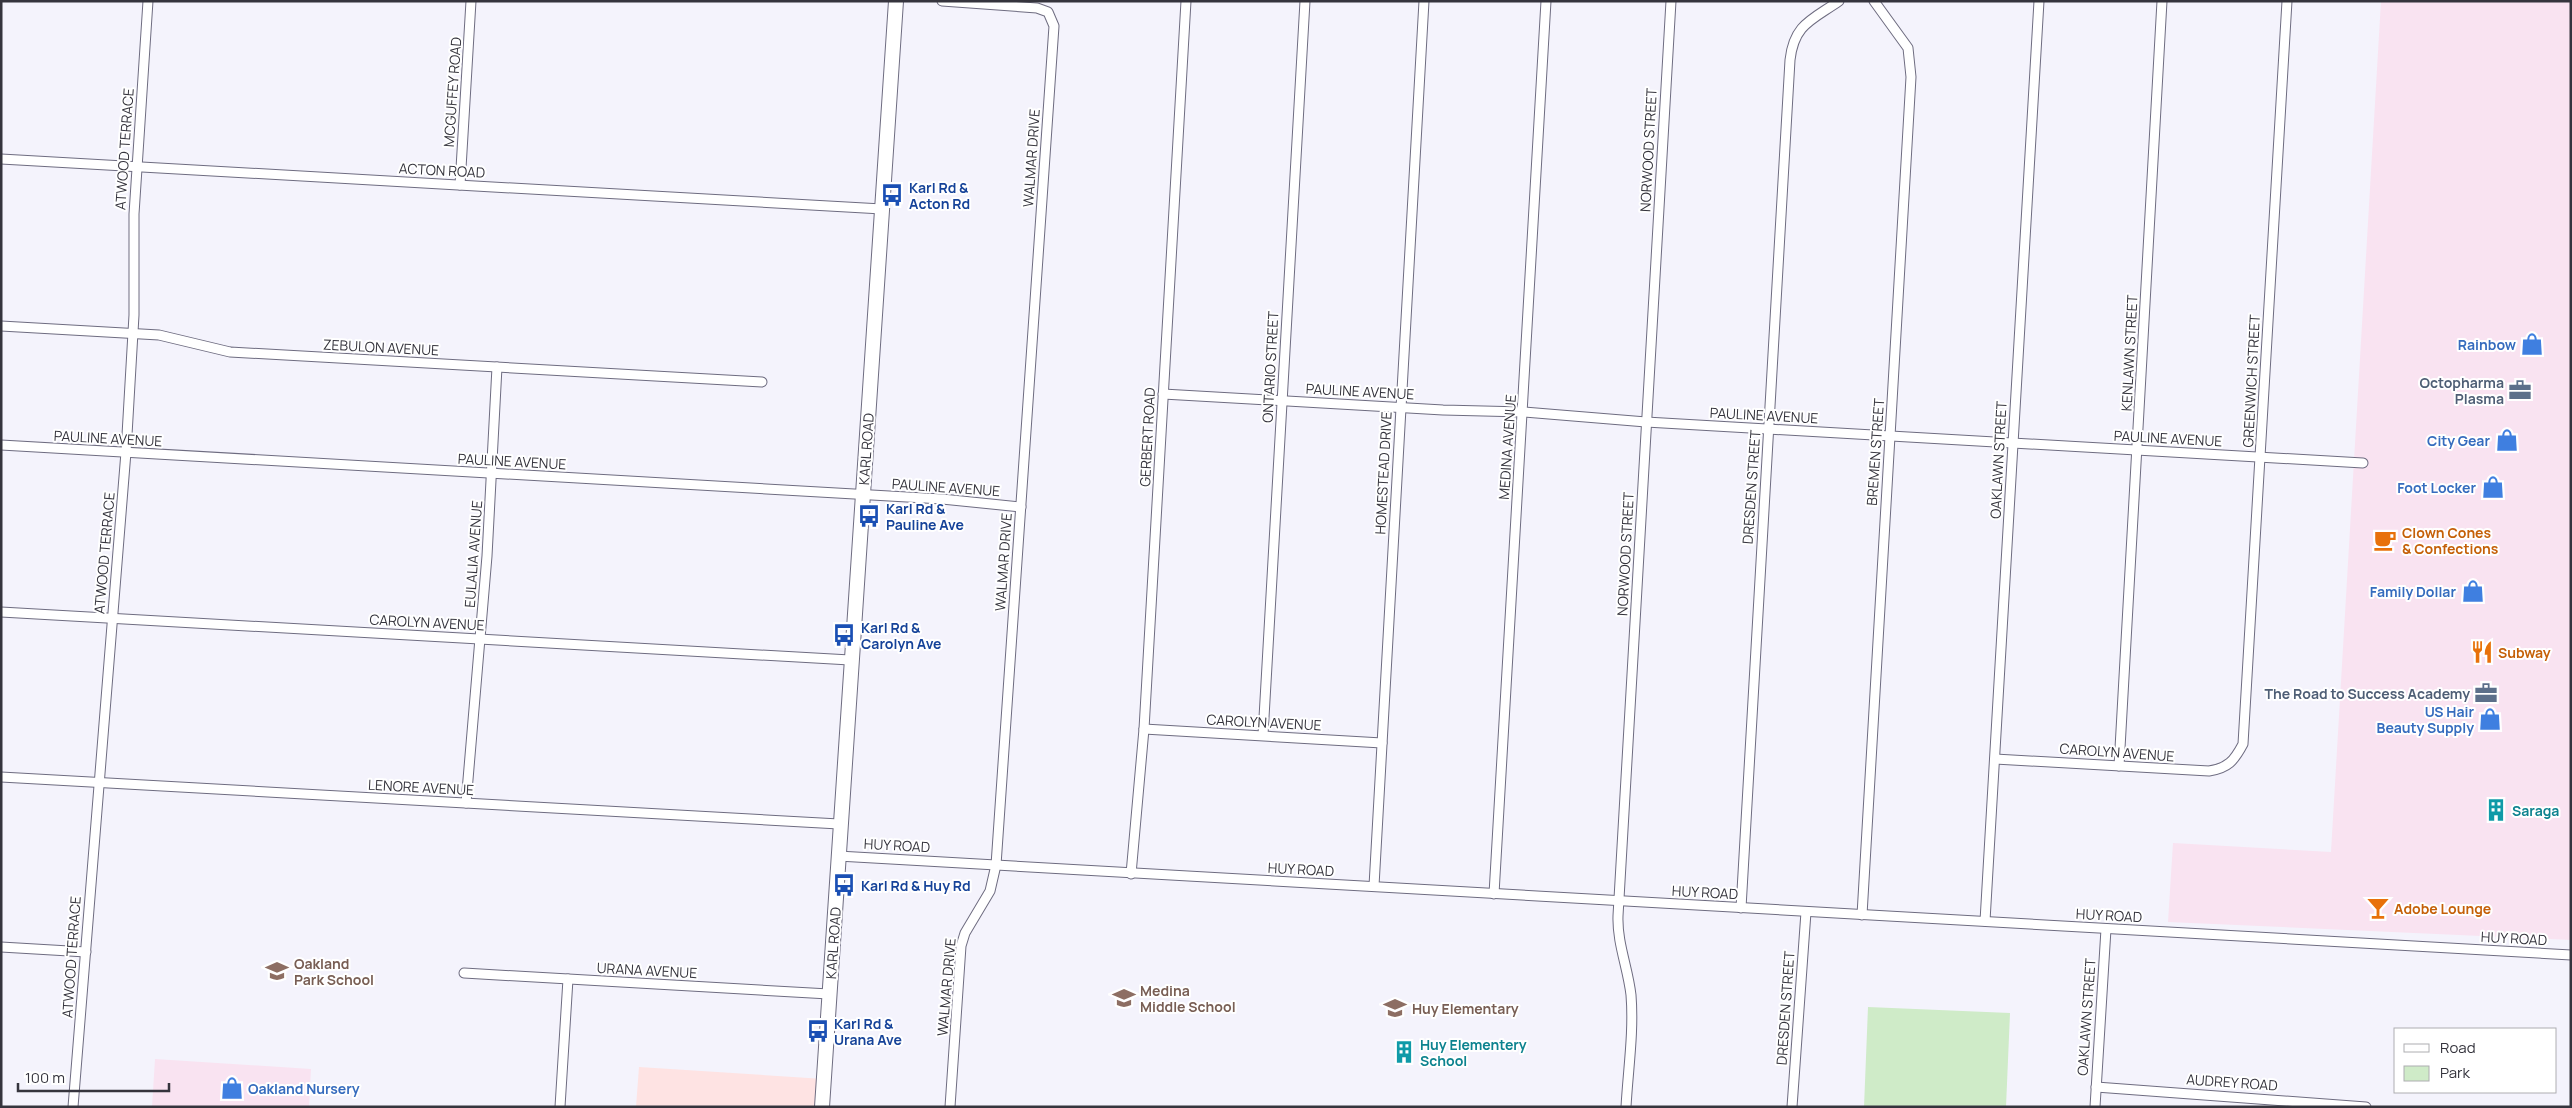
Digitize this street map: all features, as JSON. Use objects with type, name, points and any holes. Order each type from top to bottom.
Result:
[{"type":"main road","name":"KARL ROAD","points":[[822,1107],[839,824],[896,1]]},
{"type":"street","name":"ATWOOD TERRACE","points":[[73,1107],[126,452],[134,333],[132,260],[148,1]]},
{"type":"street","name":"MCGUFFEY ROAD","points":[[460,185],[471,1]]},
{"type":"street","name":"WALMAR DRIVE","points":[[942,1],[1038,8],[1048,12],[1054,26],[996,865],[990,891],[965,933],[961,946],[950,1107]]},
{"type":"street","name":"GERBERT ROAD","points":[[1131,874],[1144,729],[1186,1]]},
{"type":"street","name":"ONTARIO STREET","points":[[1263,735],[1305,1]]},
{"type":"street","name":"HOMESTEAD DRIVE","points":[[1374,886],[1424,1]]},
{"type":"street","name":"MEDINA AVENUE","points":[[1494,894],[1524,412],[1546,1]]},
{"type":"street","name":"NORWOOD STREET","points":[[1626,1107],[1632,1014],[1630,993],[1618,932],[1618,902],[1671,1]]},
{"type":"street","name":"DRESDEN STREET","points":[[1741,908],[1792,47],[1796,34],[1804,24],[1839,1]]},
{"type":"street","name":"BREMEN STREET","points":[[1862,915],[1911,77],[1908,48],[1874,1]]},
{"type":"street","name":"OAKLAWN STREET","points":[[1985,921],[2039,1]]},
{"type":"street","name":"KENLAWN STREET","points":[[2119,766],[2162,1]]},
{"type":"street","name":"GREENWICH STREET","points":[[2235,760],[2243,744],[2245,726],[2287,1]]},
{"type":"street","name":"ACTON ROAD","points":[[1,159],[882,209]]},
{"type":"street","name":"ZEBULON AVENUE","points":[[1,326],[171,336],[216,351],[762,382]]},
{"type":"street","name":"EULALIA AVENUE","points":[[466,803],[492,473],[497,367]]},
{"type":"street","name":"PAULINE AVENUE","points":[[1163,394],[1524,412],[1646,422],[2363,463]]},
{"type":"street","name":"PAULINE AVENUE","points":[[1,445],[975,501],[1021,507]]},
{"type":"street","name":"CAROLYN AVENUE","points":[[1,612],[850,660]]},
{"type":"street","name":"CAROLYN AVENUE","points":[[1144,729],[1382,742]]},
{"type":"street","name":"CAROLYN AVENUE","points":[[1995,759],[2208,771],[2223,769],[2235,760]]},
{"type":"street","name":"LENORE AVENUE","points":[[1,777],[839,824]]},
{"type":"street","name":"HUY ROAD","points":[[838,856],[2571,955]]},
{"type":"street","name":"DRESDEN STREET","points":[[1792,1107],[1806,912]]},
{"type":"street","name":"OAKLAWN STREET","points":[[2095,1107],[2106,929]]},
{"type":"street","points":[[1,947],[86,952]]},
{"type":"street","name":"URANA AVENUE","points":[[464,974],[829,994]]},
{"type":"street","points":[[560,1107],[568,980]]},
{"type":"street","name":"AUDREY ROAD","points":[[2096,1087],[2366,1107]]},
{"type":"shaded area","points":[[2381,1],[2571,1],[2571,940],[2168,922],[2173,843],[2331,852]]},
{"type":"shaded area","name":"Oakland Nursery","points":[[155,1059],[311,1069],[309,1107],[152,1107]]},
{"type":"shaded area","points":[[639,1067],[824,1079],[822,1107],[636,1107]]},
{"type":"green space","points":[[1868,1007],[2010,1013],[2006,1107],[1864,1107]]},
{"type":"place","name":"Karl Rd & Acton Rd","points":[[892,195]]},
{"type":"place","name":"Rainbow","points":[[2532,344]]},
{"type":"place","name":"Octopharma Plasma","points":[[2520,390]]},
{"type":"place","name":"City Gear","points":[[2507,440]]},
{"type":"place","name":"Foot Locker","points":[[2493,487]]},
{"type":"place","name":"Karl Rd & Pauline Ave","points":[[869,516]]},
{"type":"place","name":"Clown Cones & Confections","points":[[2385,540]]},
{"type":"place","name":"Family Dollar","points":[[2473,591]]},
{"type":"place","name":"Karl Rd & Carolyn Ave","points":[[844,635]]},
{"type":"place","name":"Subway","points":[[2482,652]]},
{"type":"place","name":"The Road to Success Academy","points":[[2486,693]]},
{"type":"place","name":"US Hair Beauty Supply","points":[[2490,719]]},
{"type":"place","name":"Saraga","points":[[2496,810]]},
{"type":"place","name":"Karl Rd & Huy Rd","points":[[844,885]]},
{"type":"place","name":"Adobe Lounge","points":[[2378,908]]},
{"type":"place","name":"Oakland Park School","points":[[277,971]]},
{"type":"place","name":"Medina Middle School","points":[[1124,998]]},
{"type":"place","name":"Huy Elementary","points":[[1395,1008]]},
{"type":"place","name":"Karl Rd & Urana Ave","points":[[818,1031]]},
{"type":"place","name":"Huy Elementery School","points":[[1404,1052]]},
{"type":"place","name":"Oakland Nursery","points":[[232,1088]]}]
